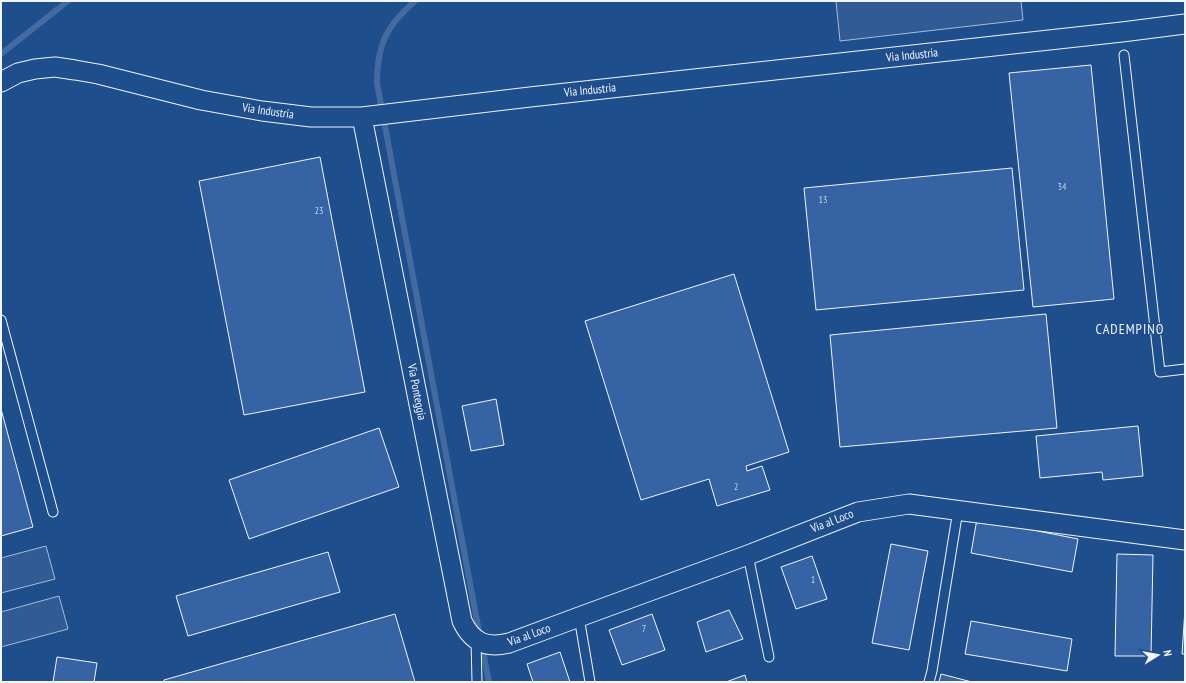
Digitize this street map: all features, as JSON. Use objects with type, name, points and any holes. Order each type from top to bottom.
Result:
[{"type":"street","name":"Via Industria","points":[[1,82],[18,73],[35,69],[55,67],[98,74],[201,100],[262,111],[311,117],[367,116],[1185,24]]},
{"type":"street","name":"Via Ponteggia","points":[[367,116],[462,621],[467,631],[476,640]]},
{"type":"street","name":"Via al Loco","points":[[476,640],[487,645],[498,646],[509,644],[579,616],[748,555],[858,512],[909,504],[1185,540]]},
{"type":"lane","points":[[1124,55],[1160,372],[1185,369]]},
{"type":"lane","points":[[1,320],[53,512]]},
{"type":"lane","points":[[929,682],[958,510]]},
{"type":"lane","points":[[748,555],[769,656]]},
{"type":"lane","points":[[579,616],[590,682]]},
{"type":"lane","points":[[476,640],[477,682]]},
{"type":"shaded area","points":[[836,1],[1021,1],[1023,20],[840,41]]},
{"type":"shaded area","points":[[46,546],[55,579],[1,593],[1,558]]},
{"type":"shaded area","points":[[59,596],[68,629],[1,647],[1,612]]},
{"type":"building","points":[[1091,65],[1114,299],[1033,307],[1009,73]]},
{"type":"building","points":[[320,157],[365,392],[244,415],[199,181]]},
{"type":"building","points":[[1012,168],[1024,290],[816,310],[804,188]]},
{"type":"building","points":[[734,274],[789,452],[746,466],[747,471],[762,466],[770,490],[717,506],[709,479],[641,500],[585,321]]},
{"type":"building","points":[[1046,314],[1057,428],[840,447],[830,335]]},
{"type":"building","points":[[496,399],[504,445],[471,451],[462,406]]},
{"type":"building","points":[[1,409],[33,527],[1,536]]},
{"type":"building","points":[[1138,426],[1143,476],[1103,480],[1102,472],[1040,478],[1036,436]]},
{"type":"building","points":[[379,428],[399,487],[249,539],[229,480]]},
{"type":"building","points":[[977,519],[1078,539],[1072,572],[971,553]]},
{"type":"building","points":[[891,544],[928,551],[909,650],[872,643]]},
{"type":"building","points":[[328,552],[340,592],[188,636],[176,596]]},
{"type":"building","points":[[1117,554],[1153,555],[1151,656],[1115,656]]},
{"type":"building","points":[[812,556],[827,599],[796,609],[781,567]]},
{"type":"building","points":[[1185,609],[1185,654],[1182,654]]},
{"type":"building","points":[[729,610],[743,639],[706,652],[697,622]]},
{"type":"building","points":[[395,614],[415,682],[164,682],[164,680]]},
{"type":"building","points":[[652,614],[665,650],[622,665],[609,630]]},
{"type":"building","points":[[971,621],[1072,639],[1067,671],[965,654]]},
{"type":"building","points":[[560,652],[570,682],[533,682],[527,664]]},
{"type":"building","points":[[57,657],[97,663],[94,682],[53,682]]},
{"type":"building","points":[[941,674],[972,682],[939,682]]},
{"type":"building","points":[[745,675],[747,682],[726,682]]},
{"type":"waterway","points":[[1,54],[68,1]]},
{"type":"waterway","points":[[415,1],[397,19],[385,37],[379,58],[377,83],[480,637]]},
{"type":"waterway","points":[[482,646],[489,682]]},
{"type":"district","name":"CADEMPINO","points":[[1130,329]]}]
